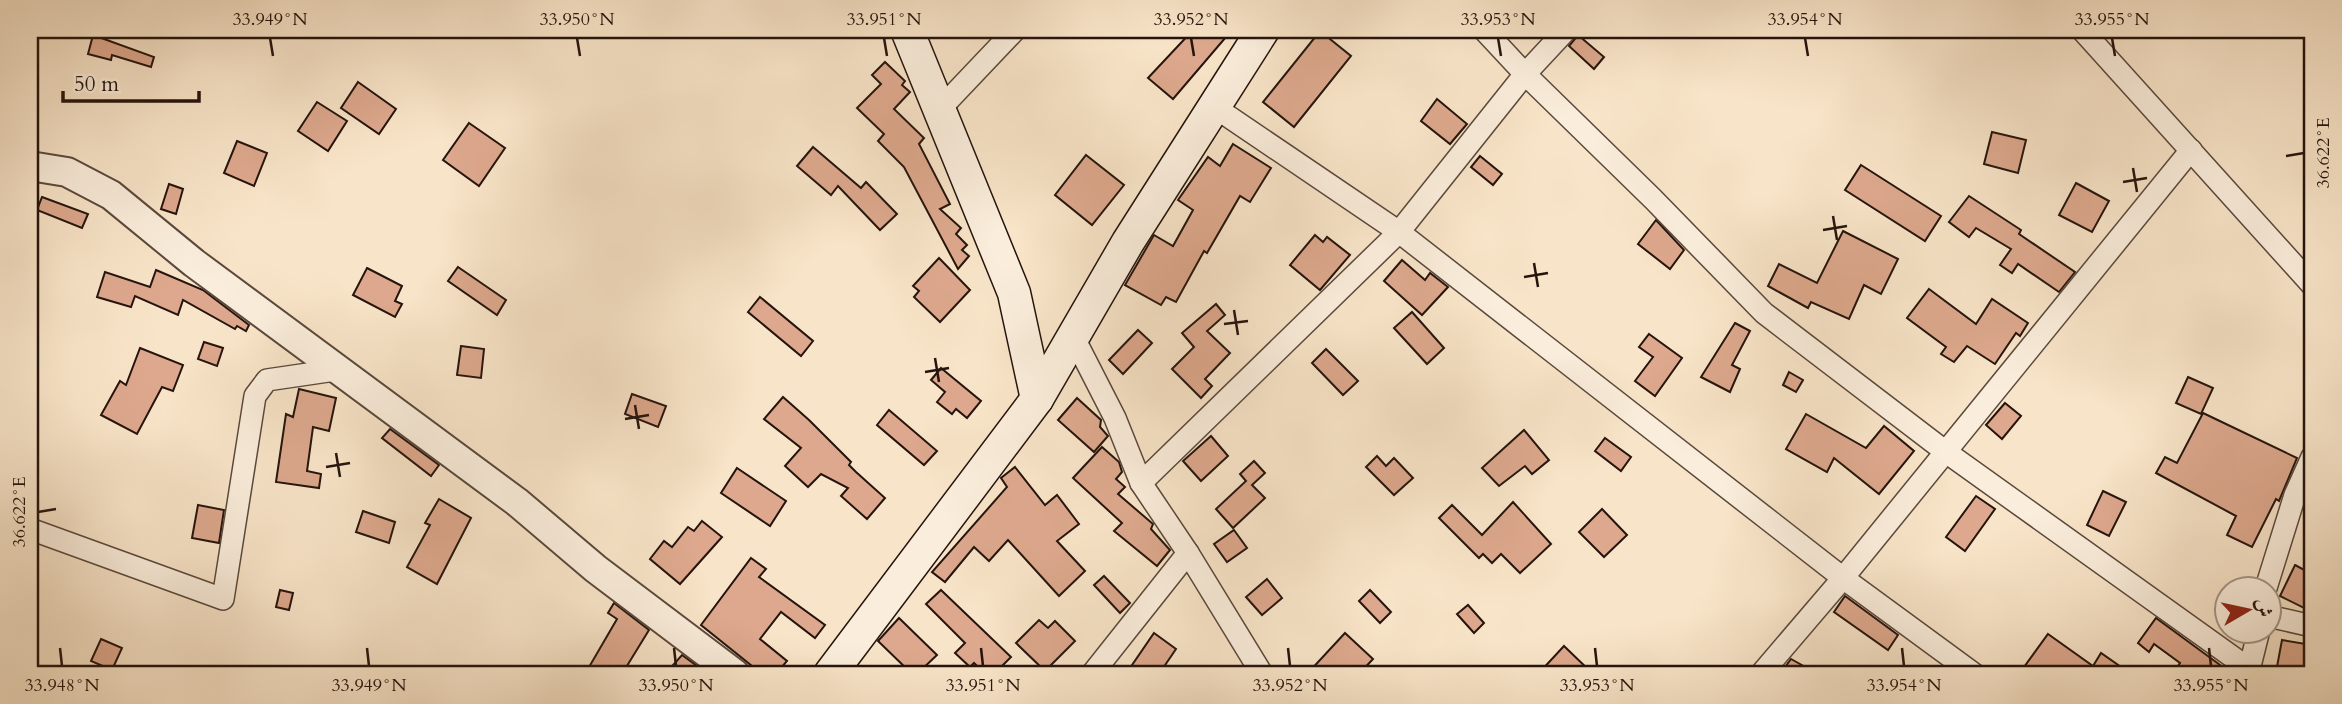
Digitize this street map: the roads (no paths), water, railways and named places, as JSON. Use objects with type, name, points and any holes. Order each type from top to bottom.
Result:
[{"type":"main road","points":[[907,30],[1014,293],[1037,399]]},
{"type":"main road","points":[[830,674],[1037,399],[1213,106],[1263,30]]},
{"type":"street","points":[[940,110],[1015,30]]},
{"type":"street","points":[[1484,30],[1764,313],[1946,452],[2248,671],[2255,644]]},
{"type":"street","points":[[1141,483],[1399,232],[1525,74],[1566,30]]},
{"type":"street","points":[[2082,30],[2312,285]]},
{"type":"street","points":[[1213,106],[1399,232],[1843,578],[1974,674]]},
{"type":"street","points":[[1761,674],[1843,578],[2191,150]]},
{"type":"street","points":[[30,166],[67,172],[111,195],[194,263],[342,369],[517,502],[596,569],[735,674]]},
{"type":"street","points":[[1073,336],[1115,418],[1141,483],[1188,553],[1262,674]]},
{"type":"street","points":[[30,529],[223,598],[255,396],[267,380],[342,369]]},
{"type":"street","points":[[2271,574],[2295,495],[2312,457]]},
{"type":"street","points":[[1092,674],[1188,553]]},
{"type":"street","points":[[2282,619],[2312,626]]}]
